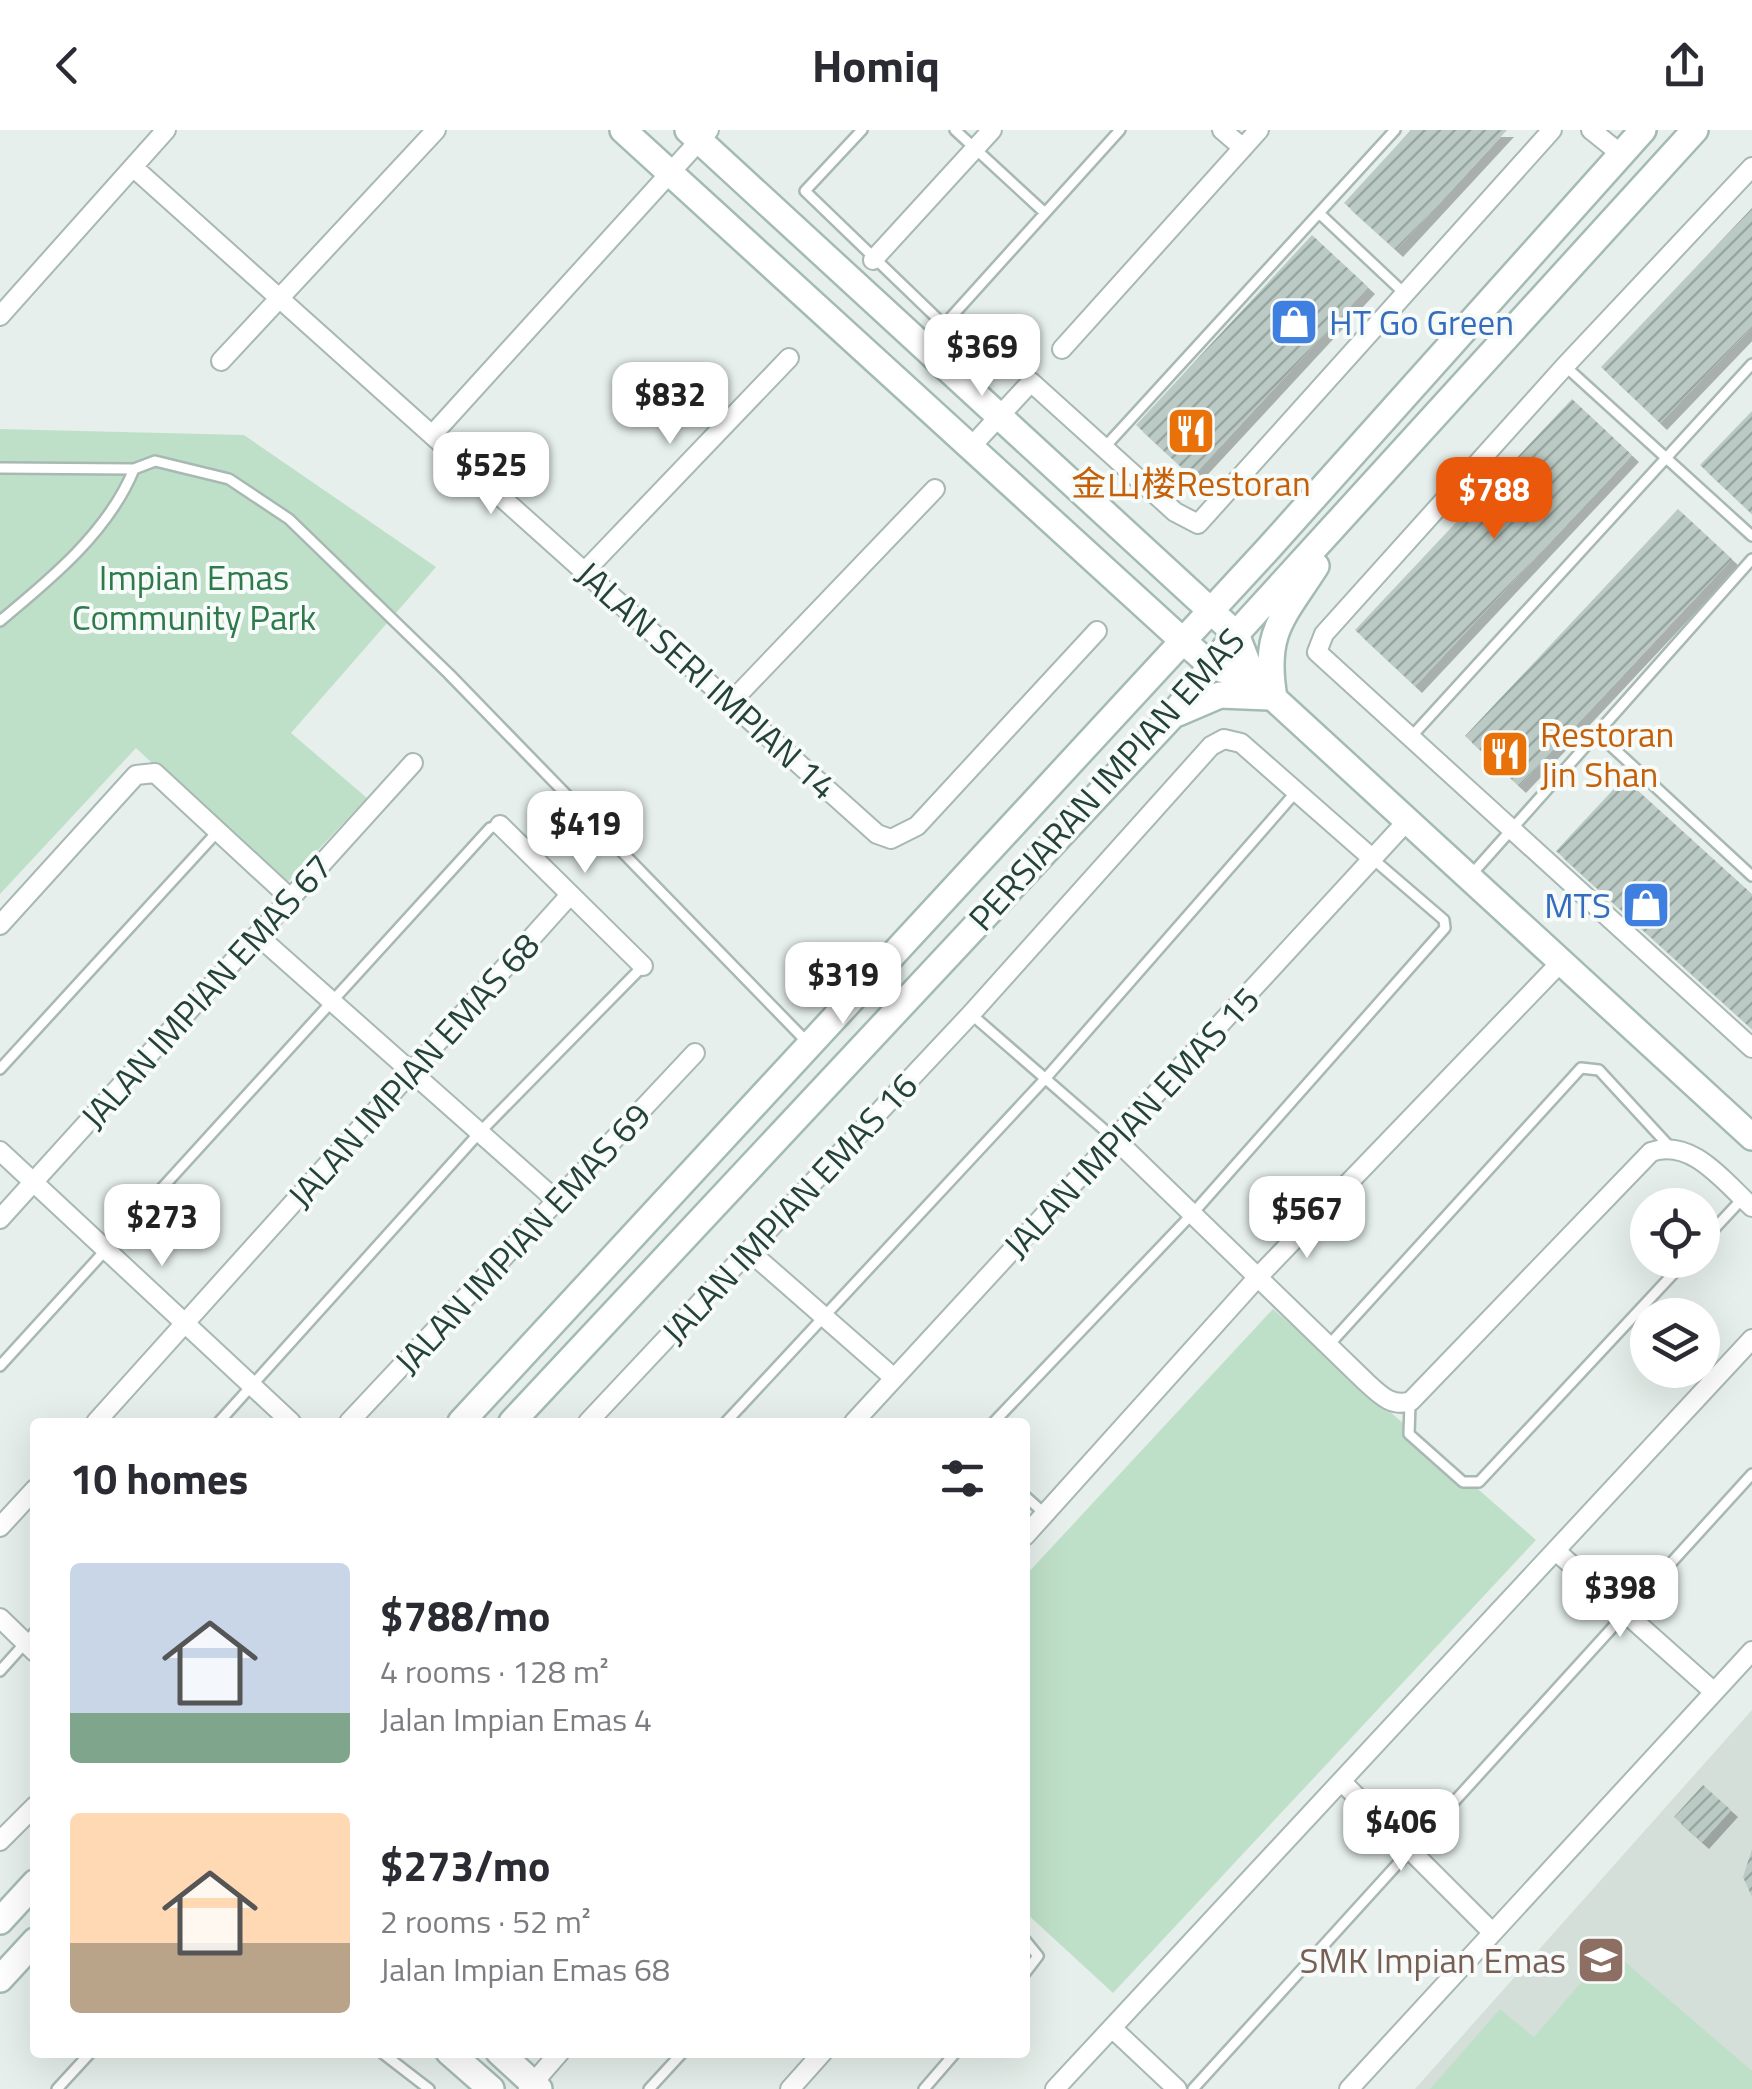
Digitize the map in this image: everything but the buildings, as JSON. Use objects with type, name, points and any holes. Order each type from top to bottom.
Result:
[{"type":"main road","points":[[623,130],[969,449],[1212,666],[1254,680],[1752,1137]]},
{"type":"main road","name":"PERSIARAN IMPIAN EMAS","points":[[464,1418],[1184,641],[1643,130]]},
{"type":"main road","name":"PERSIARAN IMPIAN EMAS","points":[[516,1418],[1170,717],[1236,634],[1346,518],[1695,130]]},
{"type":"main road","points":[[699,133],[908,333],[1236,634],[1254,680]]},
{"type":"main road","points":[[815,306],[846,275]]},
{"type":"main road","points":[[878,364],[908,333]]},
{"type":"main road","points":[[1274,698],[1268,662],[1271,637],[1346,518]]},
{"type":"main road","points":[[1170,717],[1220,695],[1239,692],[1274,698]]},
{"type":"main road","points":[[0,1922],[30,1888]]},
{"type":"main road","points":[[0,1980],[30,1946]]},
{"type":"main road","points":[[457,2058],[491,2089]]},
{"type":"main road","points":[[504,2058],[533,2087]]},
{"type":"street","points":[[0,316],[166,130]]},
{"type":"street","points":[[220,360],[436,130]]},
{"type":"street","points":[[873,260],[992,130]]},
{"type":"street","points":[[1222,130],[1243,148]]},
{"type":"street","points":[[1062,349],[1259,130]]},
{"type":"street","points":[[969,449],[1031,382],[1175,512],[1198,524],[1214,511],[1552,130]]},
{"type":"street","points":[[1591,130],[1621,154]]},
{"type":"street","points":[[433,434],[670,172],[699,133]]},
{"type":"street","name":"JALAN SERI IMPIAN 14","points":[[133,167],[877,834],[891,839],[917,826],[1098,631]]},
{"type":"street","points":[[1752,168],[1565,366],[1324,634],[1316,652],[1752,1048]]},
{"type":"street","points":[[586,570],[789,358]]},
{"type":"street","points":[[731,702],[935,490]]},
{"type":"street","name":"JALAN IMPIAN EMAS 16","points":[[592,1418],[971,1014],[1211,746],[1224,740],[1242,743],[1373,860]]},
{"type":"street","name":"JALAN IMPIAN EMAS 67","points":[[0,1219],[288,896],[413,764]]},
{"type":"street","points":[[0,924],[136,775],[155,773],[288,896]]},
{"type":"street","name":"JALAN IMPIAN EMAS 15","points":[[858,1418],[1406,821]]},
{"type":"street","points":[[500,825],[643,966]]},
{"type":"street","name":"JALAN IMPIAN EMAS 68","points":[[100,1418],[570,895]]},
{"type":"street","points":[[257,935],[557,1202]]},
{"type":"street","points":[[1030,1530],[1257,1278],[1562,962]]},
{"type":"street","name":"JALAN IMPIAN EMAS 69","points":[[353,1418],[695,1052]]},
{"type":"street","points":[[1116,1140],[1390,1402],[1410,1401],[1651,1152],[1669,1146],[1694,1155],[1747,1202]]},
{"type":"street","points":[[0,1151],[287,1418]]},
{"type":"street","points":[[749,1251],[894,1378]]},
{"type":"street","points":[[1055,2089],[1752,1339]]},
{"type":"street","points":[[0,1527],[30,1494]]},
{"type":"street","points":[[1557,1552],[1714,1692]]},
{"type":"street","points":[[0,1618],[30,1641]]},
{"type":"street","points":[[1350,2089],[1752,1651]]},
{"type":"street","points":[[1343,1783],[1492,1932]]},
{"type":"street","points":[[0,1841],[30,1811]]},
{"type":"street","points":[[1112,2028],[1177,2089]]},
{"type":"street","points":[[533,2087],[555,2058]]},
{"type":"street","points":[[790,2089],[818,2058]]},
{"type":"lane","points":[[862,130],[805,192],[944,325],[1120,130]]},
{"type":"lane","points":[[955,130],[1046,213]]},
{"type":"lane","points":[[1104,448],[1396,130]]},
{"type":"lane","points":[[1319,212],[1406,294]]},
{"type":"lane","points":[[1411,738],[1752,364]]},
{"type":"lane","points":[[1565,366],[1752,536]]},
{"type":"lane","points":[[0,468],[134,470],[155,461],[228,479],[289,519],[449,674],[810,1045]]},
{"type":"lane","points":[[0,621],[34,594],[119,504],[134,470]]},
{"type":"lane","points":[[1469,877],[1752,559]]},
{"type":"lane","points":[[1596,733],[1752,876]]},
{"type":"lane","points":[[730,1418],[1046,1080],[1295,793]]},
{"type":"lane","points":[[0,1366],[108,1252],[490,828],[500,825]]},
{"type":"lane","points":[[0,1068],[218,831]]},
{"type":"lane","points":[[998,1418],[1194,1212],[1444,928],[1444,920],[1373,860]]},
{"type":"lane","points":[[223,1418],[480,1132],[643,966]]},
{"type":"lane","points":[[971,1014],[1116,1140]]},
{"type":"lane","points":[[1328,1346],[1581,1068],[1598,1070],[1669,1146]]},
{"type":"lane","points":[[1720,1226],[1747,1202]]},
{"type":"lane","points":[[1410,1401],[1409,1434],[1463,1482],[1479,1482],[1669,1278]]},
{"type":"lane","points":[[1193,2089],[1752,1474]]},
{"type":"lane","points":[[1030,1500],[1045,1514]]},
{"type":"lane","points":[[0,1671],[30,1645]]},
{"type":"lane","points":[[1030,1946],[1038,1956],[1030,1966]]},
{"type":"lane","points":[[57,2089],[85,2058]]},
{"type":"lane","points":[[389,2058],[429,2089]]},
{"type":"lane","points":[[649,2089],[678,2058]]},
{"type":"lane","points":[[924,2089],[951,2058]]},
{"type":"shaded area","points":[[1752,1710],[1752,2089],[1415,2089]]},
{"type":"green space","name":"Impian Emas Community Park","points":[[0,429],[244,435],[436,567],[291,733],[367,798],[284,886],[136,748],[0,894]]},
{"type":"green space","points":[[1273,1309],[1536,1540],[1113,1993],[1030,1917],[1030,1571]]},
{"type":"green space","name":"SMK Impian Emas","points":[[1610,1949],[1752,2071],[1752,2089],[1430,2089],[1500,2009],[1534,2037]]},
{"type":"place","name":"HT Go Green","points":[[1294,322]]},
{"type":"place","name":"金山楼Restoran","points":[[1191,431]]},
{"type":"place","name":"Restoran Jin Shan","points":[[1505,754]]},
{"type":"place","name":"MTS","points":[[1646,905]]},
{"type":"place","name":"SMK Impian Emas","points":[[1601,1960]]}]
